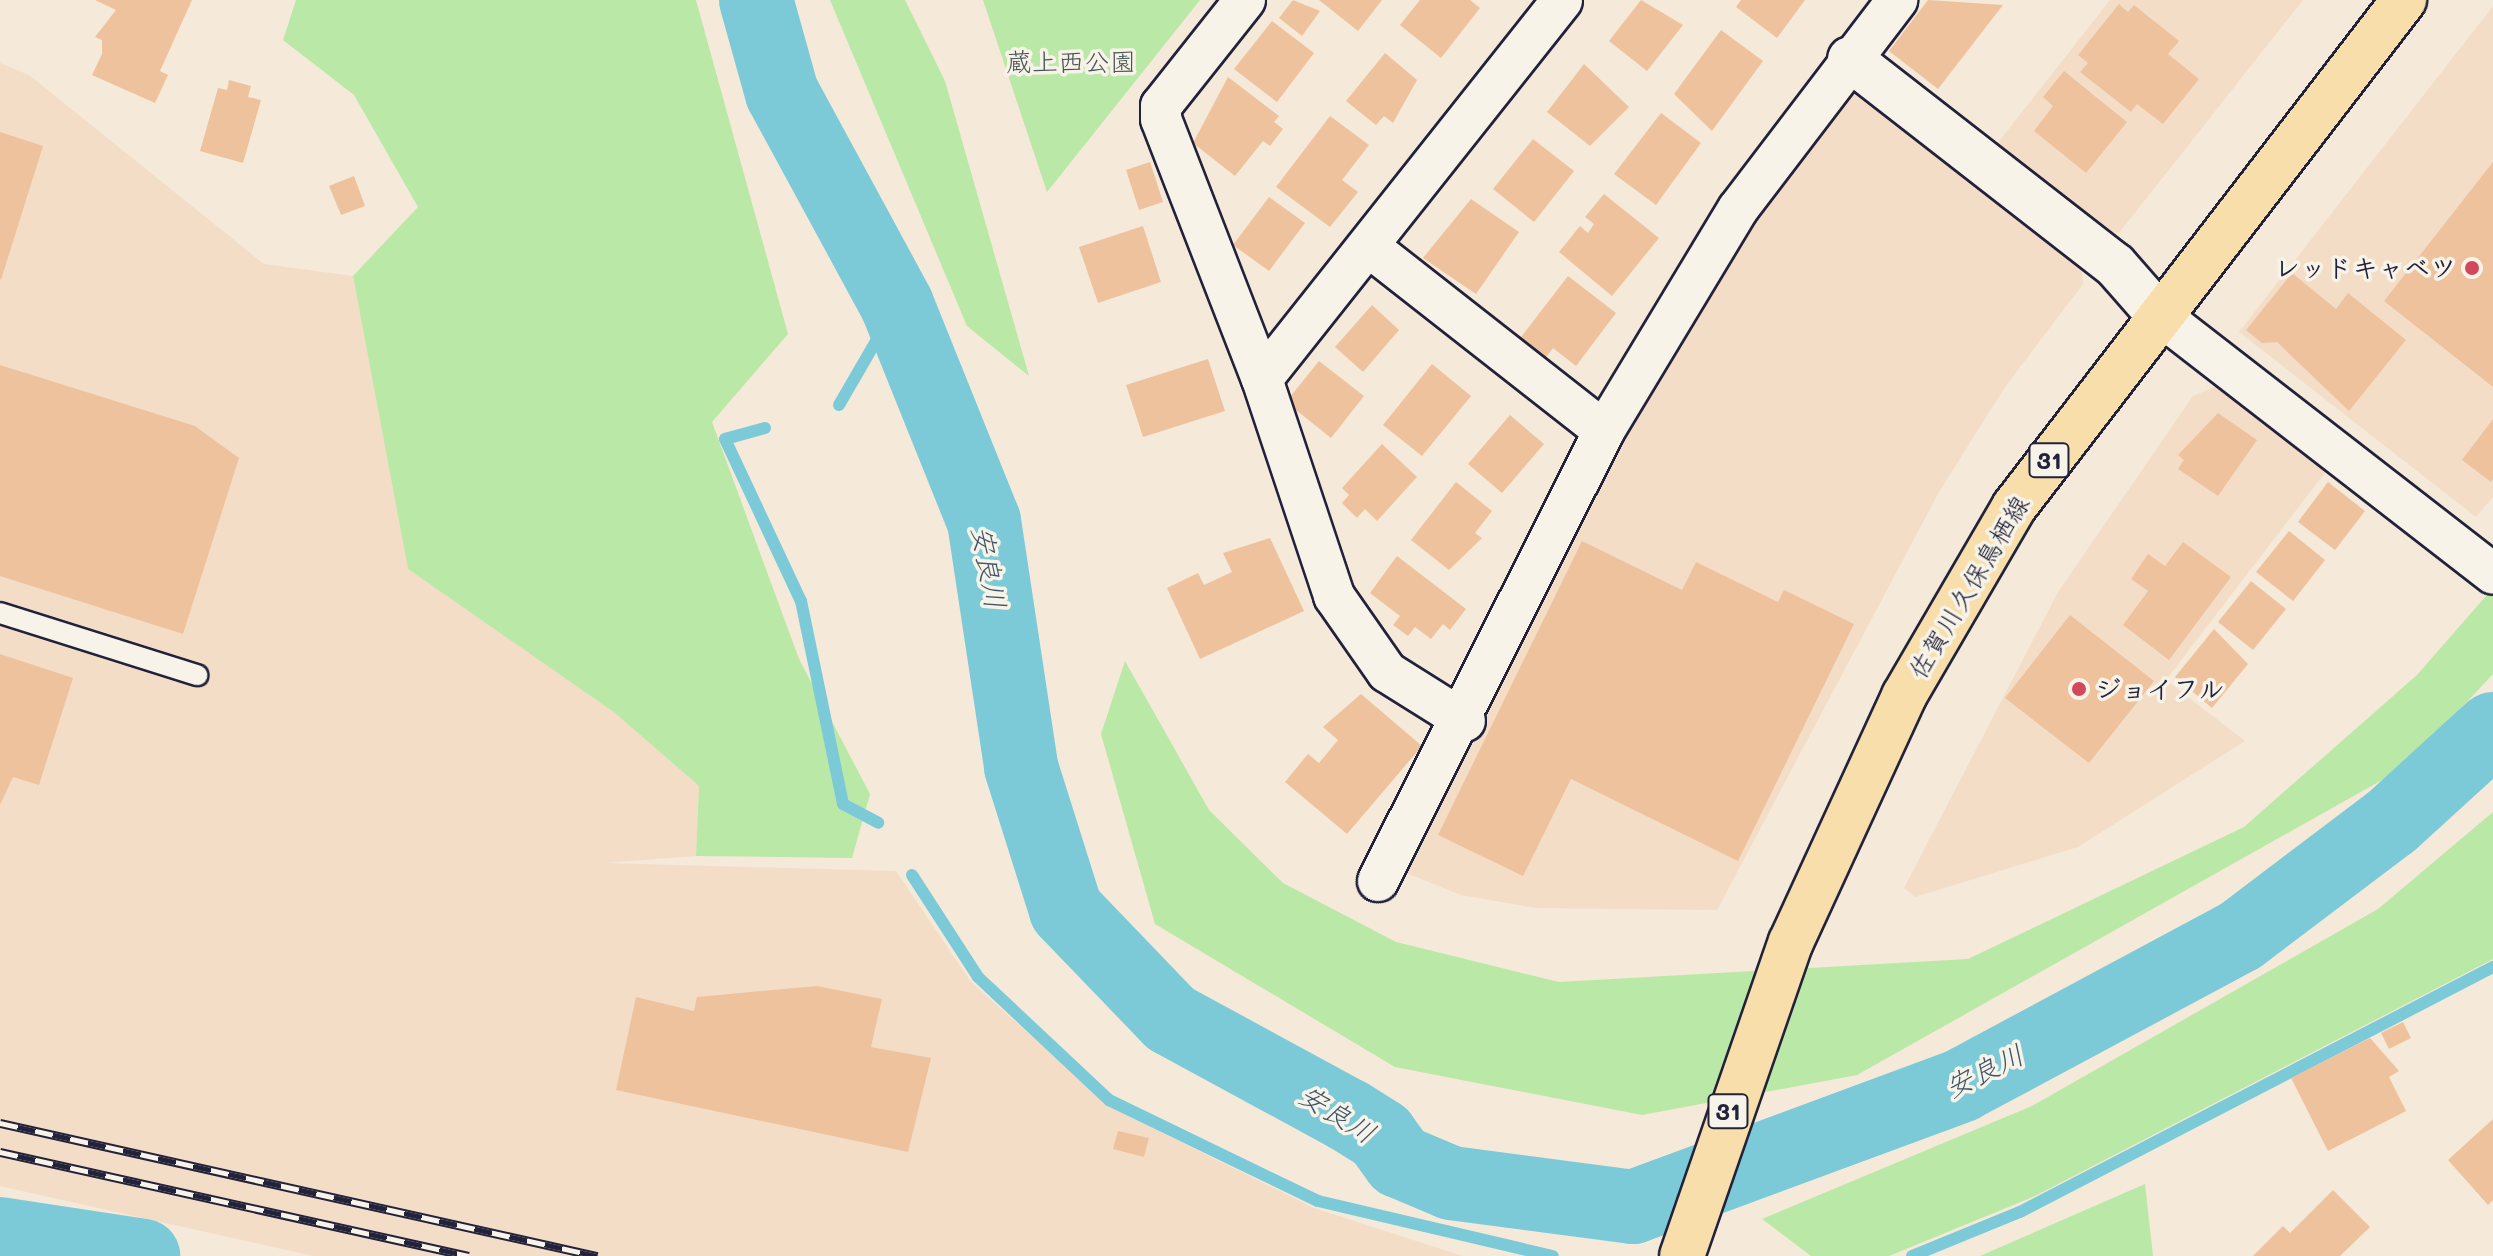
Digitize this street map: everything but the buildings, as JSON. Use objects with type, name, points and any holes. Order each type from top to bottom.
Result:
[{"type":"main road","name":"佐賀川久保鳥栖線","points":[[1683,1254],[1779,972],[1912,683],[2014,507],[2157,313],[2404,0]]},
{"type":"street","points":[[1245,0],[1161,106],[1161,119],[1262,379],[1334,596],[1387,672],[1465,721]]},
{"type":"street","points":[[1262,379],[1562,0]]},
{"type":"street","points":[[1378,881],[1465,721],[1604,431],[1738,209],[1897,0]]},
{"type":"street","points":[[1850,59],[2115,265],[2157,313],[2493,574]]},
{"type":"street","points":[[1368,246],[1604,431]]},
{"type":"lane","points":[[0,613],[197,675]]},
{"type":"shaded area","points":[[2110,0],[2303,0],[2119,233],[2102,231],[1993,149]]},
{"type":"shaded area","points":[[2493,6],[2493,497],[2476,517],[2239,332]]},
{"type":"shaded area","points":[[0,63],[29,75],[264,264],[353,276],[408,569],[615,713],[699,786],[696,856],[604,863],[896,871],[971,982],[1112,1108],[1314,1208],[1463,1256],[313,1256],[0,1186]]},
{"type":"shaded area","points":[[1859,93],[2081,265],[2083,284],[2005,387],[1939,492],[1717,910],[1536,908],[1461,895],[1406,873],[1636,411],[1764,206],[1843,98]]},
{"type":"shaded area","points":[[2219,385],[2327,470],[2166,680],[2245,741],[2078,847],[1915,897],[1904,888],[2058,592],[2193,396]]},
{"type":"green space","points":[[296,0],[696,0],[788,334],[712,422],[799,659],[870,794],[852,858],[696,856],[699,786],[615,713],[408,569],[353,276],[418,207],[354,95],[283,40]]},
{"type":"green space","points":[[830,0],[905,0],[945,81],[1029,376],[967,326]]},
{"type":"green space","name":"蔵上西公園","points":[[983,0],[1200,0],[1047,192]]},
{"type":"green space","points":[[2493,588],[2493,674],[2407,766],[1857,1075],[1642,1115],[1395,1067],[1155,924],[1101,734],[1125,661],[1209,810],[1283,883],[1396,942],[1559,982],[1968,959],[2244,827],[2417,675]]},
{"type":"green space","points":[[2493,812],[2493,959],[2035,1196],[1889,1256],[1811,1256],[1762,1219],[2032,1106],[2378,909]]},
{"type":"green space","points":[[2145,1184],[2153,1256],[1980,1256]]},
{"type":"waterway","name":"安良川","points":[[756,0],[782,93],[897,305],[984,521],[1021,767],[1066,910],[1171,1019],[1348,1115],[1381,1136],[1399,1161],[1451,1183],[1633,1207],[1962,1085],[2240,936],[2391,822],[2493,729]]},
{"type":"waterway","points":[[839,405],[897,305]]},
{"type":"waterway","points":[[765,428],[725,439],[801,601],[843,804],[878,823]]},
{"type":"waterway","points":[[912,875],[978,977],[1109,1100],[1318,1201],[1553,1256]]},
{"type":"waterway","points":[[1912,1256],[2020,1212],[2493,967]]},
{"type":"waterway","points":[[0,1234],[143,1256]]},
{"type":"railway","points":[[0,1123],[597,1256]]},
{"type":"railway","points":[[0,1152],[469,1256]]},
{"type":"place","name":"レッドキャベツ","points":[[2472,268]]},
{"type":"place","name":"ジョイフル","points":[[2079,689]]}]
